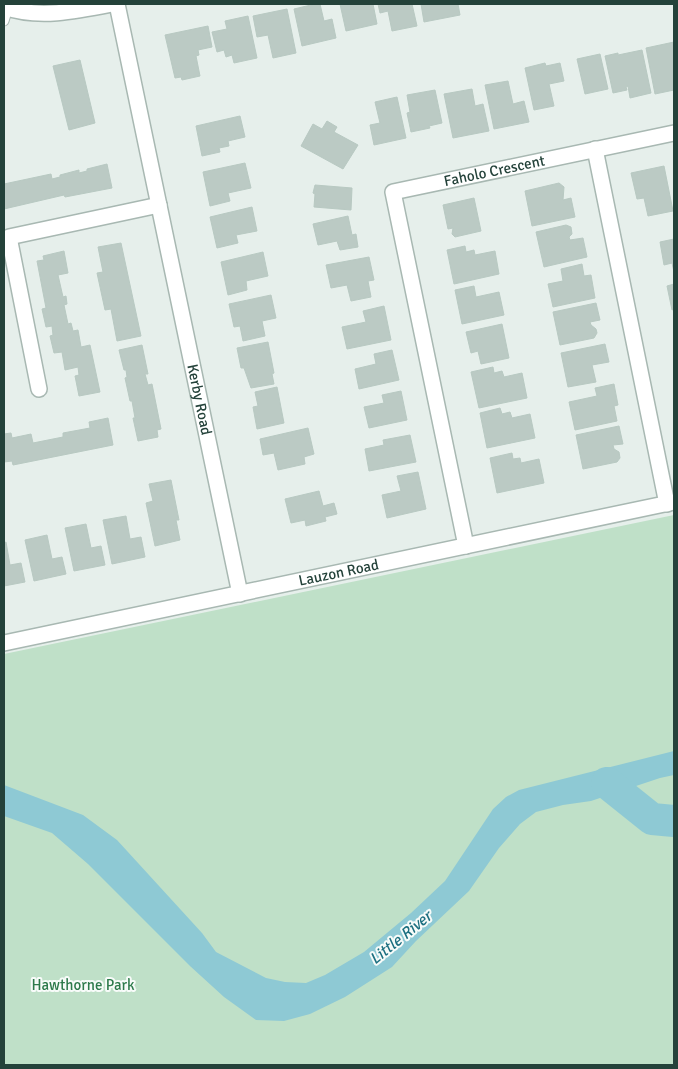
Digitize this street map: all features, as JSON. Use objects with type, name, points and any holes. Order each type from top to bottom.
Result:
[{"type":"street","points":[[5,12],[73,12],[112,4]]},
{"type":"street","name":"Kerby Road","points":[[117,4],[240,594]]},
{"type":"street","points":[[670,503],[595,150],[674,133]]},
{"type":"street","name":"Faholo Crescent","points":[[466,546],[393,192],[595,150]]},
{"type":"street","points":[[39,389],[9,238],[159,205]]},
{"type":"street","name":"Lauzon Road","points":[[4,643],[670,503]]},
{"type":"green space","name":"Hawthorne Park","points":[[674,515],[674,1065],[4,1065],[4,654]]},
{"type":"water","points":[[674,751],[674,775],[591,801],[563,805],[536,812],[520,824],[499,848],[469,891],[416,941],[392,967],[345,997],[310,1014],[284,1021],[256,1020],[224,997],[190,966],[88,864],[52,833],[4,816],[4,785],[83,815],[117,840],[202,933],[216,952],[266,978],[285,982],[306,983],[325,975],[364,952],[411,913],[445,881],[493,809],[506,797],[519,790]]},
{"type":"building","points":[[320,4],[324,21],[332,19],[336,38],[302,46],[294,9]]},
{"type":"building","points":[[340,4],[373,4],[377,24],[346,31]]},
{"type":"building","points":[[378,4],[412,4],[417,26],[392,31],[388,11],[380,13]]},
{"type":"building","points":[[421,4],[458,4],[460,15],[424,22]]},
{"type":"building","points":[[287,9],[296,53],[273,58],[268,35],[257,37],[253,16]]},
{"type":"building","points":[[248,16],[257,58],[234,63],[232,55],[226,57],[224,50],[217,52],[212,32],[227,29],[225,21]]},
{"type":"building","points":[[208,26],[212,47],[198,50],[199,55],[196,56],[200,76],[182,80],[181,77],[175,78],[165,35]]},
{"type":"building","points":[[674,42],[674,90],[655,94],[646,48]]},
{"type":"building","points":[[642,50],[651,93],[630,98],[628,86],[626,87],[627,90],[613,93],[605,56]]},
{"type":"building","points":[[600,54],[608,89],[585,94],[577,59]]},
{"type":"building","points":[[80,60],[95,123],[69,130],[53,66]]},
{"type":"building","points":[[545,63],[546,66],[560,63],[564,81],[549,84],[554,106],[534,110],[525,68]]},
{"type":"building","points":[[508,81],[513,104],[524,101],[529,122],[494,129],[485,85]]},
{"type":"building","points":[[472,89],[475,106],[483,104],[489,131],[453,138],[444,94]]},
{"type":"building","points":[[435,90],[442,123],[411,132],[407,113],[410,112],[407,95]]},
{"type":"building","points":[[397,97],[406,138],[374,145],[370,125],[380,123],[375,102]]},
{"type":"building","points":[[240,116],[245,137],[228,141],[229,146],[219,148],[220,152],[202,156],[196,126]]},
{"type":"building","points":[[327,121],[337,127],[334,132],[358,145],[343,169],[301,146],[313,124],[322,129]]},
{"type":"building","points":[[245,163],[251,188],[228,193],[230,201],[210,206],[203,172]]},
{"type":"building","points":[[107,164],[112,188],[65,197],[64,195],[4,209],[4,184],[51,174],[52,179],[60,177],[60,175],[79,170],[79,173]]},
{"type":"building","points":[[664,166],[673,211],[648,216],[644,198],[637,199],[631,173]]},
{"type":"building","points":[[559,183],[564,187],[563,200],[571,198],[575,217],[532,226],[525,191]]},
{"type":"building","points":[[315,185],[352,188],[351,210],[314,207],[315,194],[313,193]]},
{"type":"building","points":[[474,198],[481,231],[455,237],[452,234],[453,228],[448,229],[443,205]]},
{"type":"building","points":[[252,207],[257,231],[236,235],[238,243],[217,248],[210,217]]},
{"type":"building","points":[[348,216],[352,235],[356,234],[358,247],[340,250],[337,241],[318,245],[313,224]]},
{"type":"building","points":[[566,225],[571,227],[572,234],[569,237],[570,240],[583,238],[587,257],[544,267],[536,232]]},
{"type":"building","points":[[674,239],[674,272],[672,263],[664,265],[660,242]]},
{"type":"building","points":[[121,243],[141,336],[117,341],[111,309],[105,310],[97,273],[103,272],[98,247]]},
{"type":"building","points":[[465,246],[466,252],[474,250],[475,255],[495,251],[499,274],[454,284],[447,250]]},
{"type":"building","points":[[64,251],[68,273],[58,275],[63,297],[66,296],[67,304],[64,305],[68,324],[71,323],[73,331],[78,330],[81,347],[90,345],[100,392],[79,396],[75,376],[79,375],[78,367],[65,370],[62,352],[54,353],[50,336],[53,335],[52,326],[46,327],[42,309],[46,308],[37,261],[44,260],[43,256]]},
{"type":"building","points":[[263,252],[268,276],[246,281],[247,290],[228,295],[221,262]]},
{"type":"building","points":[[369,257],[374,280],[368,281],[371,297],[351,301],[347,285],[331,288],[326,265]]},
{"type":"building","points":[[582,264],[584,276],[591,275],[595,298],[553,307],[548,284],[563,281],[561,269]]},
{"type":"building","points":[[674,284],[674,309],[672,310],[667,286]]},
{"type":"building","points":[[474,286],[476,297],[499,292],[504,315],[462,324],[455,290]]},
{"type":"building","points":[[271,295],[276,318],[262,321],[265,336],[243,341],[240,326],[234,327],[229,304]]},
{"type":"building","points":[[596,303],[600,320],[590,322],[597,333],[594,338],[560,345],[553,312]]},
{"type":"building","points":[[384,306],[391,340],[347,349],[342,327],[366,322],[363,311]]},
{"type":"building","points":[[502,324],[509,358],[481,364],[478,351],[471,353],[466,332]]},
{"type":"building","points":[[268,342],[274,373],[272,374],[274,384],[251,388],[244,368],[241,368],[237,348]]},
{"type":"building","points":[[605,344],[609,362],[592,365],[596,382],[568,387],[561,353]]},
{"type":"building","points":[[142,345],[148,374],[145,374],[148,385],[152,384],[161,429],[157,430],[158,437],[138,441],[133,418],[135,418],[132,401],[130,401],[125,378],[127,377],[126,370],[124,370],[119,350]]},
{"type":"building","points":[[392,350],[399,380],[359,389],[355,369],[376,364],[374,354]]},
{"type":"building","points":[[493,367],[494,373],[502,371],[504,377],[522,373],[527,398],[479,408],[471,372]]},
{"type":"building","points":[[614,384],[618,405],[614,406],[617,421],[575,430],[569,402],[597,396],[595,388]]},
{"type":"building","points":[[277,387],[284,423],[257,429],[253,407],[258,406],[255,392]]},
{"type":"building","points":[[401,391],[407,420],[369,428],[364,407],[384,403],[382,395]]},
{"type":"building","points":[[500,408],[502,414],[510,412],[512,418],[530,414],[535,438],[487,448],[480,413]]},
{"type":"building","points":[[108,418],[113,445],[13,465],[12,461],[4,462],[4,434],[11,433],[12,438],[31,434],[33,443],[63,437],[63,433],[90,428],[89,422]]},
{"type":"building","points":[[619,426],[623,444],[613,445],[614,449],[619,452],[620,458],[617,462],[583,469],[576,435]]},
{"type":"building","points":[[308,428],[314,454],[304,457],[305,464],[278,470],[274,453],[263,455],[260,439]]},
{"type":"building","points":[[410,435],[416,462],[369,471],[365,449],[384,445],[383,440]]},
{"type":"building","points":[[512,453],[513,459],[520,458],[521,463],[539,459],[544,483],[497,493],[490,458]]},
{"type":"building","points":[[418,472],[426,509],[387,518],[382,495],[401,491],[397,476]]},
{"type":"building","points":[[171,480],[179,520],[176,520],[180,540],[155,546],[146,503],[153,501],[149,484]]},
{"type":"building","points":[[319,491],[323,506],[334,503],[337,514],[325,517],[326,521],[306,526],[305,520],[291,523],[285,499]]},
{"type":"building","points":[[126,516],[130,539],[141,537],[145,557],[112,564],[103,520]]},
{"type":"building","points":[[86,524],[91,548],[101,546],[105,565],[74,571],[65,528]]},
{"type":"building","points":[[47,535],[52,559],[62,557],[66,574],[34,581],[25,540]]},
{"type":"building","points":[[6,542],[10,565],[21,563],[25,582],[4,586],[4,543]]},
{"type":"waterway","name":"Little River","points":[[607,783],[652,819],[674,821]]}]
